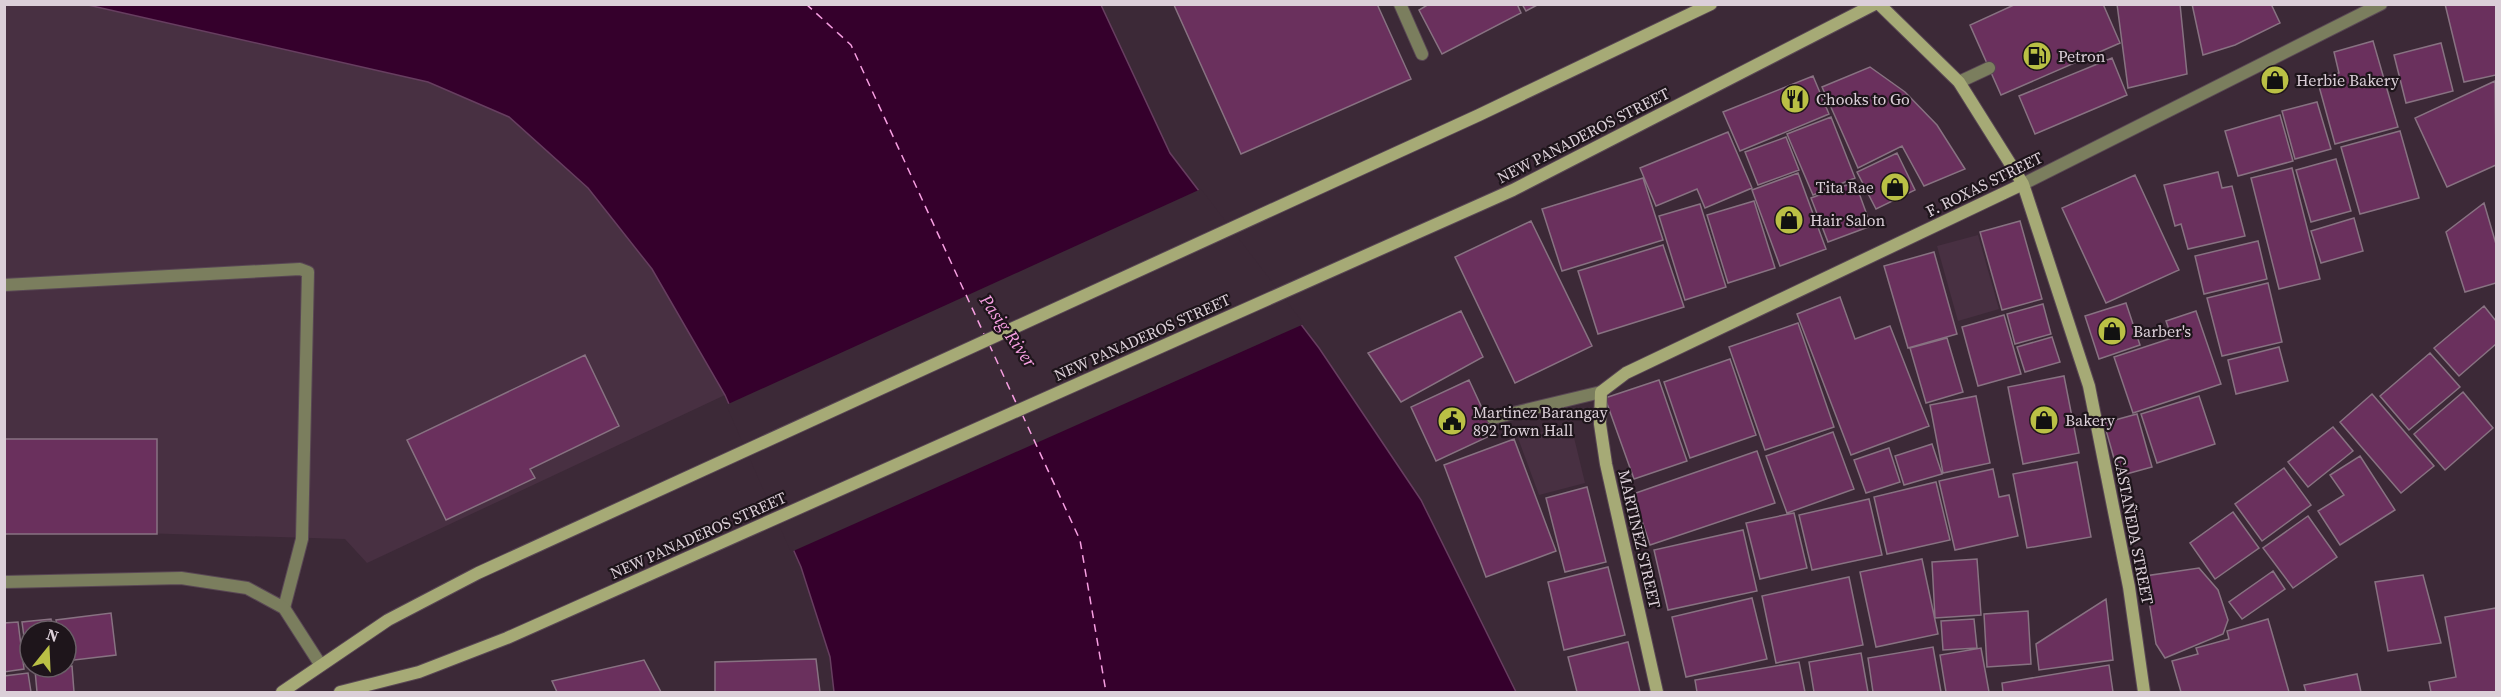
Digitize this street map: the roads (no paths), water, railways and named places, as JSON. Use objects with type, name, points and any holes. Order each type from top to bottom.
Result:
[{"type":"main road","points":[[282,693],[320,664],[388,620],[478,573],[1479,115],[1711,4]]},
{"type":"main road","name":"NEW PANADEROS STREET","points":[[340,693],[419,672],[507,638],[1513,190],[1875,4]]},
{"type":"main road","name":"CASTAÑEDA STREET","points":[[1879,4],[1959,82],[2023,184],[2089,386],[2129,587],[2144,693]]},
{"type":"main road","name":"F. ROXAS STREET","points":[[1601,392],[1626,373],[2023,184]]},
{"type":"main road","name":"MARTINEZ STREET","points":[[1601,392],[1599,424],[1606,464],[1657,693]]},
{"type":"street","points":[[1400,4],[1422,54]]},
{"type":"street","name":"F. ROXAS STREET","points":[[2023,184],[2381,4]]},
{"type":"street","points":[[1959,82],[1989,68]]},
{"type":"street","points":[[4,285],[300,269],[308,272],[302,539],[284,608]]},
{"type":"street","points":[[1493,418],[1601,392]]},
{"type":"street","points":[[4,582],[182,578],[247,588],[284,608],[320,664]]},
{"type":"water","name":"Pasig River","points":[[88,5],[1101,5],[1170,153],[1319,348],[1421,500],[1516,692],[834,692],[830,657],[801,567],[725,395],[652,269],[588,188],[509,117],[428,82]]},
{"type":"place","name":"Petron","points":[[2037,56]]},
{"type":"place","name":"Herbie Bakery","points":[[2275,80]]},
{"type":"place","name":"Chooks to Go","points":[[1795,99]]},
{"type":"place","name":"Tita Rae","points":[[1895,187]]},
{"type":"place","name":"Hair Salon","points":[[1789,220]]},
{"type":"place","name":"Barber's","points":[[2112,331]]},
{"type":"place","name":"Bakery","points":[[2044,420]]},
{"type":"place","name":"Martinez Barangay 892 Town Hall","points":[[1452,421]]}]
